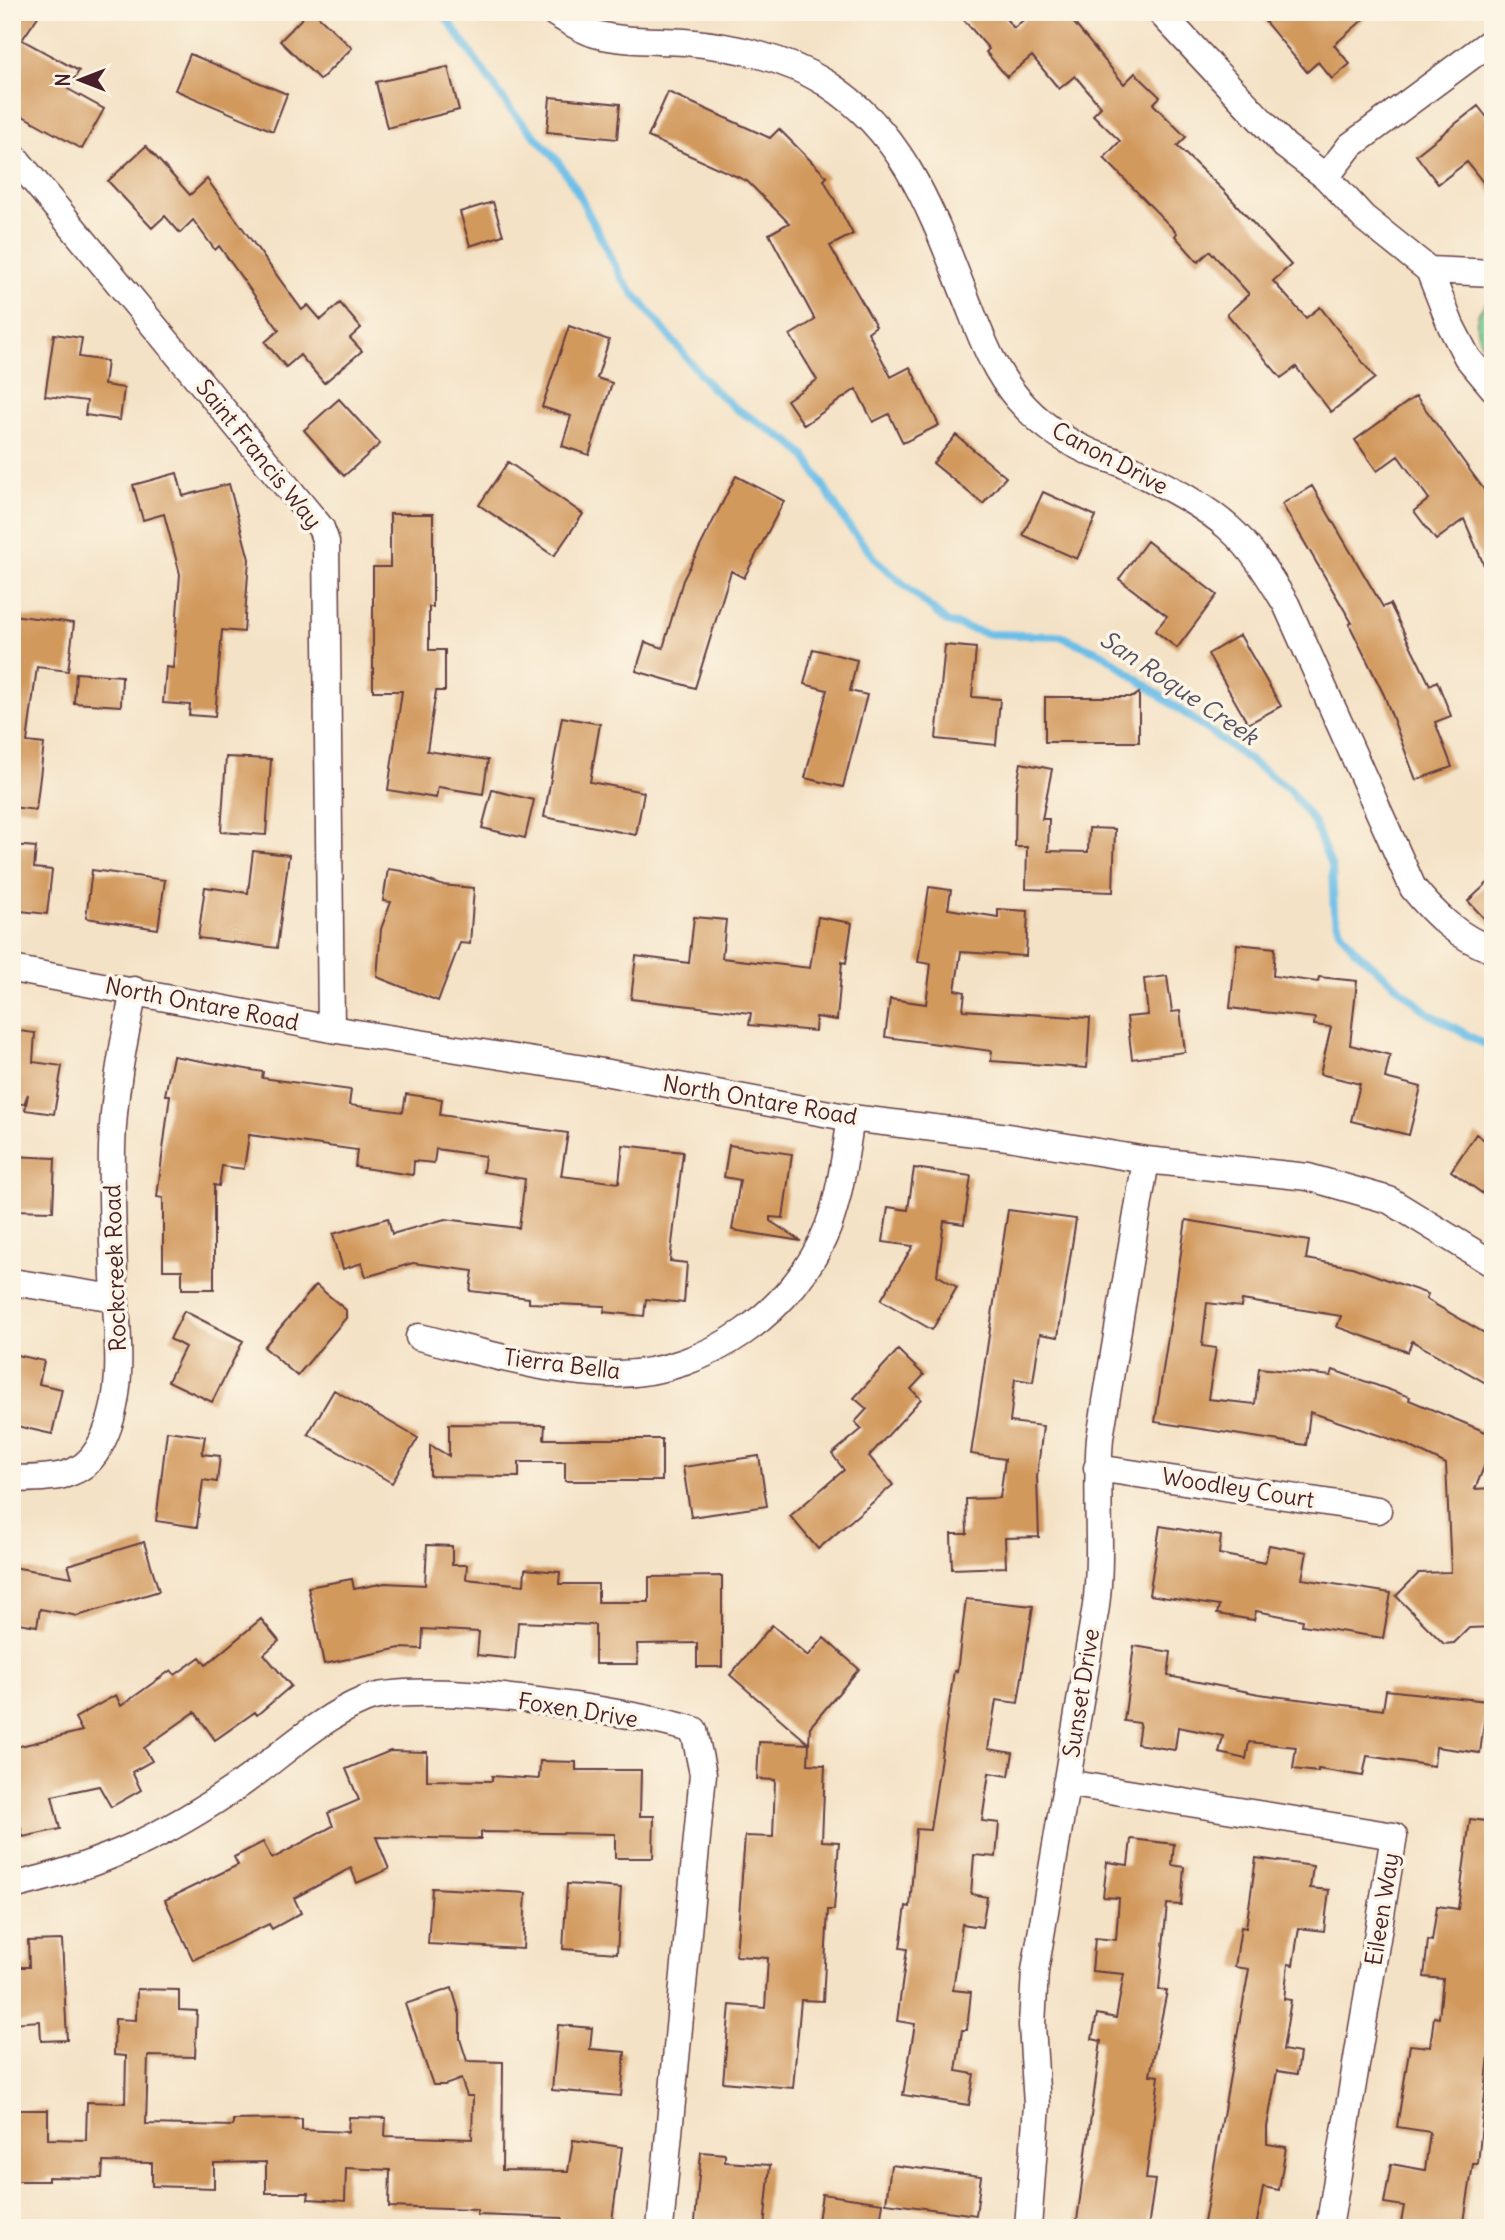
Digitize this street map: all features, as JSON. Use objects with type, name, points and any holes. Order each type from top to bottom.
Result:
[{"type":"street","name":"Canon Drive","points":[[553,12],[595,33],[629,40],[688,43],[748,53],[790,65],[846,97],[884,132],[907,163],[939,231],[986,351],[1001,377],[1033,414],[1064,439],[1122,464],[1175,493],[1229,528],[1261,564],[1286,604],[1413,888],[1432,911],[1454,930],[1493,950]]},
{"type":"street","points":[[1160,12],[1285,146],[1326,177],[1364,218],[1429,270],[1467,358],[1493,388]]},
{"type":"street","points":[[1326,177],[1350,146],[1493,40]]},
{"type":"street","name":"Saint Francis Way","points":[[12,154],[321,528],[326,542],[331,1028]]},
{"type":"street","points":[[1429,270],[1493,273]]},
{"type":"street","name":"North Ontare Road","points":[[12,969],[331,1028],[622,1075],[851,1118],[1007,1136],[1146,1160],[1308,1177],[1348,1186],[1389,1200],[1493,1264]]},
{"type":"street","name":"Rockcreek Road","points":[[12,1479],[63,1476],[77,1470],[98,1449],[110,1418],[117,1385],[119,1352],[115,1298],[112,1145],[121,1058],[134,990]]},
{"type":"street","name":"Tierra Bella","points":[[419,1337],[500,1357],[617,1374],[667,1367],[713,1350],[767,1313],[795,1284],[810,1263],[827,1228],[839,1191],[851,1118]]},
{"type":"street","name":"Sunset Drive","points":[[1028,2228],[1037,2119],[1032,2025],[1035,1971],[1100,1571],[1097,1468],[1146,1160]]},
{"type":"street","points":[[12,1282],[115,1298]]},
{"type":"street","name":"Woodley Court","points":[[1097,1468],[1378,1510]]},
{"type":"street","name":"Foxen Drive","points":[[12,1886],[65,1874],[117,1856],[166,1833],[243,1783],[336,1713],[383,1695],[416,1692],[534,1701],[694,1730],[702,1774],[660,2228]]},
{"type":"street","name":"Eileen Way","points":[[1066,1783],[1394,1836],[1329,2228]]},
{"type":"green space","points":[[1493,298],[1493,362],[1482,346],[1477,320],[1485,305]]},
{"type":"building","points":[[12,12],[41,12],[22,40],[79,71],[68,89],[104,109],[82,149],[12,110]]},
{"type":"building","points":[[308,12],[314,12],[352,48],[320,80],[280,41]]},
{"type":"building","points":[[957,12],[1000,12],[1014,28],[1033,12],[1065,12],[1124,84],[1135,73],[1160,97],[1153,104],[1186,137],[1177,146],[1224,191],[1291,265],[1273,281],[1306,318],[1320,307],[1375,378],[1331,412],[1296,367],[1281,378],[1227,314],[1249,294],[1210,251],[1198,262],[1175,236],[1177,233],[1104,158],[1120,141],[1093,115],[1101,107],[1075,76],[1059,89],[1032,56],[1007,77],[986,52],[989,49]]},
{"type":"building","points":[[1257,12],[1372,12],[1334,45],[1350,64],[1332,79],[1318,62],[1307,72]]},
{"type":"building","points":[[190,54],[287,94],[273,131],[175,90]]},
{"type":"building","points":[[448,67],[459,110],[387,128],[376,82]]},
{"type":"building","points":[[668,92],[770,138],[779,129],[827,177],[824,180],[853,234],[830,246],[876,326],[868,332],[891,377],[910,367],[939,425],[903,443],[889,414],[873,422],[856,389],[804,425],[787,400],[817,380],[790,335],[815,320],[769,234],[789,223],[747,181],[648,137]]},
{"type":"building","points":[[550,97],[620,104],[617,139],[547,132]]},
{"type":"building","points":[[1478,106],[1493,125],[1493,195],[1467,162],[1438,184],[1416,155]]},
{"type":"building","points":[[146,146],[190,195],[207,179],[302,310],[308,305],[321,320],[340,303],[361,328],[350,338],[362,351],[324,383],[300,355],[286,367],[265,342],[279,330],[219,246],[215,250],[193,220],[180,233],[165,216],[152,228],[108,181]]},
{"type":"building","points":[[493,202],[503,235],[470,246],[460,212]]},
{"type":"building","points":[[569,326],[609,340],[597,378],[612,383],[589,455],[562,446],[571,416],[542,407]]},
{"type":"building","points":[[54,334],[82,338],[79,357],[107,361],[104,385],[124,388],[120,420],[85,415],[87,401],[45,396]]},
{"type":"building","points":[[1416,396],[1493,502],[1493,586],[1464,519],[1436,540],[1414,511],[1429,499],[1398,456],[1377,471],[1355,440]]},
{"type":"building","points":[[339,399],[380,444],[344,476],[304,430]]},
{"type":"building","points":[[956,435],[1006,477],[983,504],[933,463]]},
{"type":"building","points":[[508,462],[583,514],[554,556],[479,505]]},
{"type":"building","points":[[177,473],[183,496],[229,484],[249,559],[244,632],[222,630],[215,717],[189,715],[190,705],[163,703],[166,667],[173,668],[180,574],[164,514],[143,520],[133,485]]},
{"type":"building","points":[[736,476],[784,501],[744,578],[731,571],[695,688],[636,671],[645,642],[663,648],[683,580]]},
{"type":"building","points":[[1312,486],[1383,607],[1390,604],[1430,685],[1437,681],[1451,716],[1435,722],[1452,767],[1416,780],[1384,695],[1349,624],[1352,623],[1282,504]]},
{"type":"building","points":[[1043,492],[1096,516],[1077,559],[1023,535]]},
{"type":"building","points":[[390,514],[433,514],[433,607],[429,607],[429,650],[445,650],[445,691],[436,691],[427,751],[488,760],[483,794],[438,787],[436,798],[388,790],[402,691],[373,691],[373,567],[390,567]]},
{"type":"building","points":[[1147,541],[1217,595],[1177,648],[1155,631],[1167,616],[1119,579]]},
{"type":"building","points":[[12,615],[74,623],[68,671],[37,667],[27,742],[44,744],[36,810],[12,807]]},
{"type":"building","points":[[1240,635],[1281,706],[1248,724],[1208,654]]},
{"type":"building","points":[[945,645],[976,648],[972,697],[1000,699],[996,745],[936,739]]},
{"type":"building","points":[[813,649],[857,660],[850,691],[867,695],[843,787],[805,778],[827,690],[804,684]]},
{"type":"building","points":[[76,673],[122,676],[121,706],[74,703]]},
{"type":"building","points":[[1139,693],[1139,742],[1045,742],[1045,697],[1133,697]]},
{"type":"building","points":[[562,717],[600,724],[590,782],[644,792],[636,835],[544,817]]},
{"type":"building","points":[[226,757],[271,759],[266,835],[221,832]]},
{"type":"building","points":[[1021,763],[1052,769],[1042,819],[1049,819],[1048,851],[1088,852],[1089,828],[1115,829],[1113,892],[1026,889],[1027,847],[1015,847],[1016,790]]},
{"type":"building","points":[[492,790],[534,800],[525,838],[482,828]]},
{"type":"building","points":[[12,845],[36,847],[34,868],[52,870],[47,914],[12,910]]},
{"type":"building","points":[[253,851],[289,855],[277,948],[198,938],[205,887],[248,893]]},
{"type":"building","points":[[388,869],[402,871],[441,885],[474,888],[470,944],[460,943],[438,1001],[377,977],[381,929],[391,902],[383,901]]},
{"type":"building","points":[[92,870],[165,880],[158,929],[86,918]]},
{"type":"building","points":[[1493,878],[1493,928],[1468,901]]},
{"type":"building","points":[[929,887],[951,890],[948,909],[998,917],[998,909],[1028,911],[1026,956],[961,952],[955,990],[965,992],[963,1010],[1090,1018],[1087,1068],[991,1061],[992,1051],[885,1037],[890,999],[926,1004],[931,964],[918,962]]},
{"type":"building","points":[[694,917],[726,920],[722,958],[810,968],[818,917],[852,923],[846,963],[842,962],[837,1020],[816,1017],[815,1031],[749,1025],[751,1013],[631,999],[636,956],[689,963]]},
{"type":"building","points":[[1237,944],[1275,948],[1273,976],[1318,982],[1319,977],[1357,981],[1350,1045],[1390,1055],[1385,1078],[1421,1087],[1409,1135],[1351,1121],[1360,1084],[1320,1074],[1331,1027],[1314,1025],[1315,1018],[1230,1008]]},
{"type":"building","points":[[1167,976],[1172,1012],[1180,1011],[1185,1052],[1132,1059],[1127,1017],[1148,1015],[1144,979]]},
{"type":"building","points":[[12,1030],[35,1033],[33,1062],[62,1066],[54,1114],[25,1110],[28,1094],[24,1104],[12,1103]]},
{"type":"building","points":[[173,1056],[263,1072],[262,1078],[351,1090],[349,1105],[403,1112],[406,1094],[442,1099],[440,1115],[568,1133],[561,1176],[619,1183],[623,1145],[683,1152],[670,1261],[687,1263],[684,1303],[646,1299],[644,1316],[604,1312],[605,1306],[529,1303],[529,1298],[470,1291],[473,1271],[413,1263],[366,1277],[362,1263],[343,1269],[333,1234],[388,1218],[392,1234],[445,1219],[519,1228],[525,1179],[483,1172],[485,1156],[436,1149],[434,1163],[414,1161],[413,1175],[355,1167],[357,1150],[249,1135],[244,1169],[222,1166],[219,1186],[214,1185],[214,1289],[182,1289],[182,1270],[163,1270],[163,1198],[157,1197],[170,1095],[165,1095]]},
{"type":"building","points":[[1476,1134],[1493,1146],[1493,1201],[1451,1171]]},
{"type":"building","points":[[729,1145],[792,1154],[783,1218],[770,1217],[770,1221],[801,1241],[732,1230],[740,1180],[724,1177]]},
{"type":"building","points":[[12,1156],[55,1158],[53,1211],[12,1210]]},
{"type":"building","points":[[914,1168],[971,1176],[964,1224],[944,1221],[937,1275],[957,1287],[932,1330],[881,1300],[913,1246],[883,1242],[888,1207],[908,1210]]},
{"type":"building","points":[[1008,1210],[1076,1219],[1058,1337],[1040,1334],[1033,1382],[1015,1379],[1010,1422],[1043,1426],[1037,1477],[1039,1537],[1005,1538],[1006,1567],[952,1569],[951,1534],[967,1534],[966,1499],[1000,1498],[1005,1459],[971,1454]]},
{"type":"building","points":[[1186,1220],[1309,1241],[1306,1259],[1352,1267],[1428,1294],[1426,1299],[1493,1338],[1493,1387],[1412,1341],[1408,1352],[1337,1327],[1341,1316],[1242,1300],[1241,1307],[1207,1303],[1202,1346],[1216,1348],[1208,1399],[1255,1404],[1259,1368],[1331,1376],[1333,1370],[1410,1397],[1409,1400],[1493,1435],[1493,1445],[1475,1489],[1493,1488],[1493,1627],[1469,1628],[1454,1643],[1444,1644],[1396,1596],[1419,1573],[1451,1572],[1446,1464],[1405,1444],[1310,1412],[1306,1445],[1155,1422]]},
{"type":"building","points":[[316,1285],[346,1310],[346,1318],[297,1376],[264,1347]]},
{"type":"building","points":[[184,1311],[243,1341],[212,1402],[168,1381],[185,1347],[170,1339]]},
{"type":"building","points":[[898,1350],[924,1375],[911,1389],[921,1399],[869,1456],[893,1485],[818,1549],[790,1516],[844,1470],[832,1454],[862,1429],[855,1422],[867,1409],[854,1398]]},
{"type":"building","points":[[12,1354],[44,1361],[39,1384],[62,1389],[52,1434],[12,1425]]},
{"type":"building","points":[[334,1390],[418,1438],[392,1483],[308,1434]]},
{"type":"building","points":[[449,1424],[545,1425],[544,1439],[662,1439],[662,1481],[565,1481],[565,1462],[519,1462],[519,1477],[430,1476],[430,1445],[449,1456]]},
{"type":"building","points":[[167,1431],[205,1436],[202,1454],[220,1456],[217,1482],[203,1480],[197,1527],[156,1521]]},
{"type":"building","points":[[759,1456],[767,1506],[691,1517],[683,1467]]},
{"type":"building","points":[[1160,1526],[1221,1536],[1219,1554],[1265,1563],[1269,1545],[1307,1552],[1302,1579],[1391,1593],[1383,1638],[1302,1625],[1303,1620],[1256,1611],[1254,1620],[1217,1614],[1219,1606],[1149,1595]]},
{"type":"building","points":[[144,1542],[159,1591],[78,1616],[40,1609],[37,1626],[12,1622],[12,1567],[72,1577],[68,1565]]},
{"type":"building","points":[[427,1545],[452,1546],[452,1565],[467,1565],[466,1579],[524,1585],[525,1569],[560,1572],[559,1584],[598,1584],[598,1602],[649,1602],[649,1577],[722,1576],[722,1667],[697,1667],[697,1643],[637,1644],[638,1664],[595,1664],[595,1625],[518,1622],[515,1659],[477,1655],[479,1632],[423,1629],[422,1649],[400,1648],[324,1664],[308,1587],[352,1579],[354,1589],[385,1583],[425,1585]]},
{"type":"building","points":[[966,1599],[1033,1606],[1018,1703],[996,1700],[988,1749],[1013,1753],[1009,1776],[989,1773],[982,1821],[999,1823],[996,1857],[974,1855],[971,1894],[987,1897],[982,1927],[962,1924],[953,1990],[971,1992],[967,2030],[962,2030],[956,2071],[974,2074],[969,2105],[903,2095],[915,2024],[897,2021],[907,1949],[900,1948],[906,1906],[910,1907],[916,1829],[930,1830],[954,1671],[957,1672]]},
{"type":"building","points":[[261,1619],[279,1641],[264,1654],[291,1686],[257,1715],[255,1712],[215,1740],[195,1712],[144,1748],[152,1761],[132,1772],[141,1790],[111,1807],[99,1786],[52,1796],[60,1829],[23,1837],[12,1788],[12,1748],[82,1731],[75,1718],[116,1695],[121,1706],[171,1670],[175,1675],[200,1657],[206,1665]]},
{"type":"building","points":[[772,1625],[808,1656],[824,1638],[859,1669],[810,1727],[809,1744],[730,1675]]},
{"type":"building","points":[[1134,1646],[1171,1652],[1168,1676],[1259,1694],[1383,1710],[1386,1690],[1487,1701],[1480,1753],[1436,1747],[1434,1766],[1367,1756],[1363,1776],[1318,1769],[1318,1772],[1293,1769],[1296,1747],[1249,1742],[1246,1759],[1219,1753],[1223,1736],[1178,1727],[1175,1750],[1137,1744],[1140,1723],[1124,1721]]},
{"type":"building","points":[[759,1742],[809,1744],[808,1764],[825,1765],[822,1841],[839,1842],[834,1910],[828,1910],[823,2001],[801,2000],[793,2088],[723,2082],[730,2005],[765,2008],[768,1958],[736,1956],[745,1836],[773,1837],[775,1780],[757,1779]]},
{"type":"building","points":[[390,1751],[427,1752],[427,1780],[492,1781],[492,1776],[539,1779],[540,1761],[576,1762],[576,1770],[641,1770],[640,1816],[654,1816],[653,1858],[615,1858],[615,1834],[481,1832],[481,1839],[376,1837],[389,1869],[357,1883],[351,1868],[294,1898],[301,1913],[272,1929],[269,1924],[193,1960],[165,1900],[238,1865],[234,1857],[263,1842],[272,1859],[333,1826],[328,1813],[359,1800],[346,1769]]},
{"type":"building","points":[[1470,1819],[1493,1822],[1493,1981],[1489,2024],[1492,2024],[1478,2164],[1473,2164],[1463,2228],[1400,2228],[1404,2206],[1384,2203],[1391,2164],[1425,2170],[1430,2132],[1397,2127],[1410,2045],[1430,2047],[1434,2017],[1439,2018],[1443,1979],[1424,1977],[1428,1940],[1432,1941],[1437,1906],[1458,1909]]},
{"type":"building","points":[[1131,1839],[1174,1844],[1172,1865],[1184,1867],[1181,1905],[1167,1904],[1159,1990],[1167,1991],[1150,2075],[1159,2076],[1146,2179],[1155,2180],[1148,2228],[1076,2228],[1101,2041],[1092,2039],[1097,2014],[1116,2018],[1124,1974],[1092,1971],[1095,1938],[1116,1940],[1119,1898],[1103,1897],[1107,1862],[1128,1865]]},
{"type":"building","points":[[1256,1858],[1313,1866],[1310,1888],[1329,1890],[1324,1931],[1299,1928],[1293,1965],[1288,1964],[1284,1999],[1291,2000],[1283,2050],[1300,2053],[1297,2074],[1277,2071],[1267,2127],[1267,2144],[1286,2147],[1279,2190],[1263,2187],[1256,2228],[1203,2228],[1249,1969],[1235,1967],[1241,1927],[1246,1928]]},
{"type":"building","points":[[567,1884],[621,1888],[617,1953],[563,1949]]},
{"type":"building","points":[[432,1888],[526,1893],[523,1949],[428,1944]]},
{"type":"building","points":[[62,1940],[67,2040],[41,2041],[40,2021],[12,2023],[12,1967],[29,1967],[28,1941]]},
{"type":"building","points":[[452,1988],[460,2015],[460,2039],[467,2061],[503,2062],[502,2170],[568,2171],[573,2140],[622,2147],[611,2228],[562,2221],[562,2218],[477,2215],[477,2210],[389,2207],[390,2170],[346,2168],[345,2201],[308,2199],[309,2193],[266,2193],[266,2162],[214,2163],[214,2188],[152,2186],[152,2163],[103,2162],[102,2178],[48,2177],[48,2181],[12,2181],[12,2110],[48,2110],[48,2139],[86,2140],[87,2102],[125,2103],[126,2056],[114,2055],[115,2019],[136,2020],[137,1989],[179,1990],[179,2010],[197,2011],[195,2057],[148,2056],[146,2124],[233,2126],[233,2120],[302,2119],[302,2130],[348,2132],[349,2117],[386,2118],[385,2136],[472,2139],[473,2096],[467,2096],[461,2079],[445,2085],[433,2085],[405,2004]]},
{"type":"building","points":[[558,2025],[592,2028],[590,2049],[625,2052],[621,2096],[552,2090]]},
{"type":"building","points":[[701,2152],[725,2154],[725,2162],[770,2165],[764,2228],[695,2222]]},
{"type":"building","points":[[891,2165],[981,2176],[976,2215],[886,2203]]},
{"type":"building","points":[[822,2194],[883,2203],[879,2228],[817,2228]]},
{"type":"waterway","name":"San Roque Creek","points":[[442,12],[511,110],[557,160],[576,189],[622,279],[710,386],[735,408],[790,442],[805,456],[847,524],[877,561],[947,622],[989,634],[1060,636],[1103,654],[1289,789],[1314,823],[1332,868],[1334,911],[1340,930],[1355,950],[1428,1013],[1493,1049]]}]
